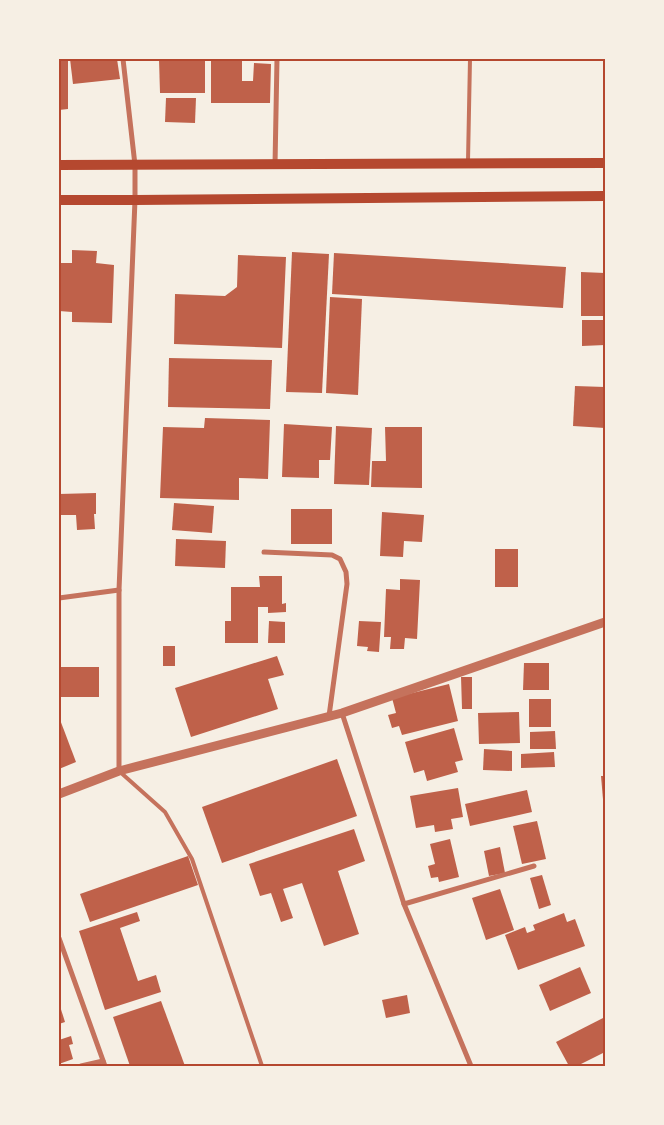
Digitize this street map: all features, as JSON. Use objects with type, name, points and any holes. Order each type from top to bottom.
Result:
[{"type":"main road","points":[[59,165],[605,164]]},
{"type":"main road","points":[[59,200],[605,196]]},
{"type":"street","points":[[119,772],[119,590],[135,200],[135,165],[123,59]]},
{"type":"street","points":[[275,165],[277,59]]},
{"type":"street","points":[[264,552],[332,556],[340,559],[346,572],[347,584],[329,717]]},
{"type":"street","points":[[59,598],[119,590]]},
{"type":"street","points":[[59,794],[119,772],[342,713],[605,622]]},
{"type":"street","points":[[342,713],[404,904],[471,1066]]},
{"type":"street","points":[[404,904],[534,866]]},
{"type":"street","points":[[59,938],[104,1063],[81,1066]]},
{"type":"lane","points":[[468,163],[470,59]]},
{"type":"lane","points":[[119,772],[165,812],[192,859],[262,1066]]},
{"type":"building","points":[[59,59],[68,59],[68,109],[59,110]]},
{"type":"building","points":[[70,59],[117,59],[120,79],[73,84]]},
{"type":"building","points":[[159,59],[205,59],[205,93],[160,93]]},
{"type":"building","points":[[211,59],[242,59],[242,81],[253,81],[254,63],[271,64],[270,103],[211,103]]},
{"type":"building","points":[[166,98],[196,98],[195,123],[165,122]]},
{"type":"building","points":[[72,250],[97,251],[96,263],[114,265],[112,323],[72,322],[72,312],[59,311],[59,263],[72,263]]},
{"type":"building","points":[[292,252],[329,254],[322,393],[286,392]]},
{"type":"building","points":[[334,253],[566,267],[563,308],[332,294]]},
{"type":"building","points":[[238,255],[286,257],[282,348],[174,344],[175,294],[225,296],[237,287]]},
{"type":"building","points":[[581,272],[605,273],[605,316],[581,316]]},
{"type":"building","points":[[330,297],[362,299],[358,395],[326,393]]},
{"type":"building","points":[[582,320],[605,320],[605,345],[582,346]]},
{"type":"building","points":[[169,358],[272,360],[270,409],[168,407]]},
{"type":"building","points":[[575,386],[605,387],[605,428],[573,426]]},
{"type":"building","points":[[205,418],[270,420],[268,479],[239,478],[239,500],[160,498],[163,427],[204,428]]},
{"type":"building","points":[[284,424],[332,427],[330,460],[319,460],[319,478],[282,477]]},
{"type":"building","points":[[336,426],[372,428],[369,485],[334,484]]},
{"type":"building","points":[[385,427],[422,427],[422,488],[371,487],[372,461],[386,461]]},
{"type":"building","points":[[96,493],[95,529],[77,530],[76,515],[59,515],[59,494]]},
{"type":"building","points":[[174,503],[214,506],[212,533],[172,530]]},
{"type":"building","points":[[291,509],[332,509],[332,544],[291,544]]},
{"type":"building","points":[[382,512],[424,515],[422,542],[404,541],[403,557],[380,556]]},
{"type":"building","points":[[176,539],[226,541],[225,568],[175,566]]},
{"type":"building","points":[[495,549],[518,549],[518,587],[495,587]]},
{"type":"building","points":[[259,576],[282,576],[282,604],[286,603],[286,612],[268,613],[268,607],[258,607],[258,643],[225,643],[225,621],[231,621],[231,587],[260,587]]},
{"type":"building","points":[[400,579],[420,580],[417,639],[405,638],[404,649],[390,649],[391,637],[384,637],[386,589],[400,590]]},
{"type":"building","points":[[269,621],[285,622],[285,643],[268,643]]},
{"type":"building","points":[[359,621],[381,622],[379,652],[367,651],[368,647],[357,646]]},
{"type":"building","points":[[163,646],[175,646],[175,666],[163,666]]},
{"type":"building","points":[[277,656],[284,675],[268,679],[278,709],[191,737],[175,688]]},
{"type":"building","points":[[524,663],[549,663],[549,690],[523,690]]},
{"type":"building","points":[[59,667],[99,667],[99,697],[59,697]]},
{"type":"building","points":[[461,677],[472,677],[472,709],[462,709]]},
{"type":"building","points":[[449,684],[458,721],[402,735],[399,726],[392,728],[388,715],[396,713],[392,698]]},
{"type":"building","points":[[529,699],[551,699],[551,727],[529,727]]},
{"type":"building","points":[[519,712],[520,743],[479,744],[478,713]]},
{"type":"building","points":[[59,717],[76,762],[59,769]]},
{"type":"building","points":[[454,728],[463,760],[455,762],[458,772],[427,781],[424,770],[414,773],[405,742]]},
{"type":"building","points":[[555,731],[556,749],[530,749],[530,732]]},
{"type":"building","points":[[484,749],[512,751],[512,771],[483,770]]},
{"type":"building","points":[[554,752],[555,767],[521,768],[521,754]]},
{"type":"building","points":[[337,759],[357,816],[222,863],[202,807]]},
{"type":"building","points":[[601,776],[605,776],[605,811],[604,811]]},
{"type":"building","points":[[458,788],[463,817],[451,819],[453,829],[435,832],[434,825],[416,828],[410,796]]},
{"type":"building","points":[[527,790],[532,812],[470,826],[465,804]]},
{"type":"building","points":[[537,821],[546,859],[522,864],[513,826]]},
{"type":"building","points":[[354,829],[365,861],[338,871],[359,934],[324,946],[302,883],[283,889],[293,918],[281,922],[271,893],[260,896],[249,864]]},
{"type":"building","points":[[450,839],[459,877],[439,882],[438,877],[431,878],[428,866],[435,864],[430,844]]},
{"type":"building","points":[[500,847],[505,873],[489,876],[484,851]]},
{"type":"building","points":[[188,856],[198,885],[90,922],[80,894]]},
{"type":"building","points":[[542,875],[551,905],[539,909],[530,878]]},
{"type":"building","points":[[500,889],[514,930],[486,940],[472,898]]},
{"type":"building","points":[[137,912],[140,921],[120,928],[138,981],[156,975],[161,992],[105,1010],[79,931]]},
{"type":"building","points":[[564,913],[567,922],[575,919],[585,946],[518,970],[505,935],[525,927],[527,933],[535,930],[533,925]]},
{"type":"building","points":[[580,967],[591,993],[550,1011],[539,985]]},
{"type":"building","points":[[407,995],[410,1013],[386,1018],[382,1000]]},
{"type":"building","points":[[161,1001],[185,1066],[130,1066],[113,1017]]},
{"type":"building","points":[[59,1003],[65,1022],[59,1024]]},
{"type":"building","points":[[605,1017],[605,1052],[577,1066],[569,1066],[556,1042]]},
{"type":"building","points":[[71,1036],[73,1044],[69,1045],[73,1059],[59,1064],[59,1040]]}]
